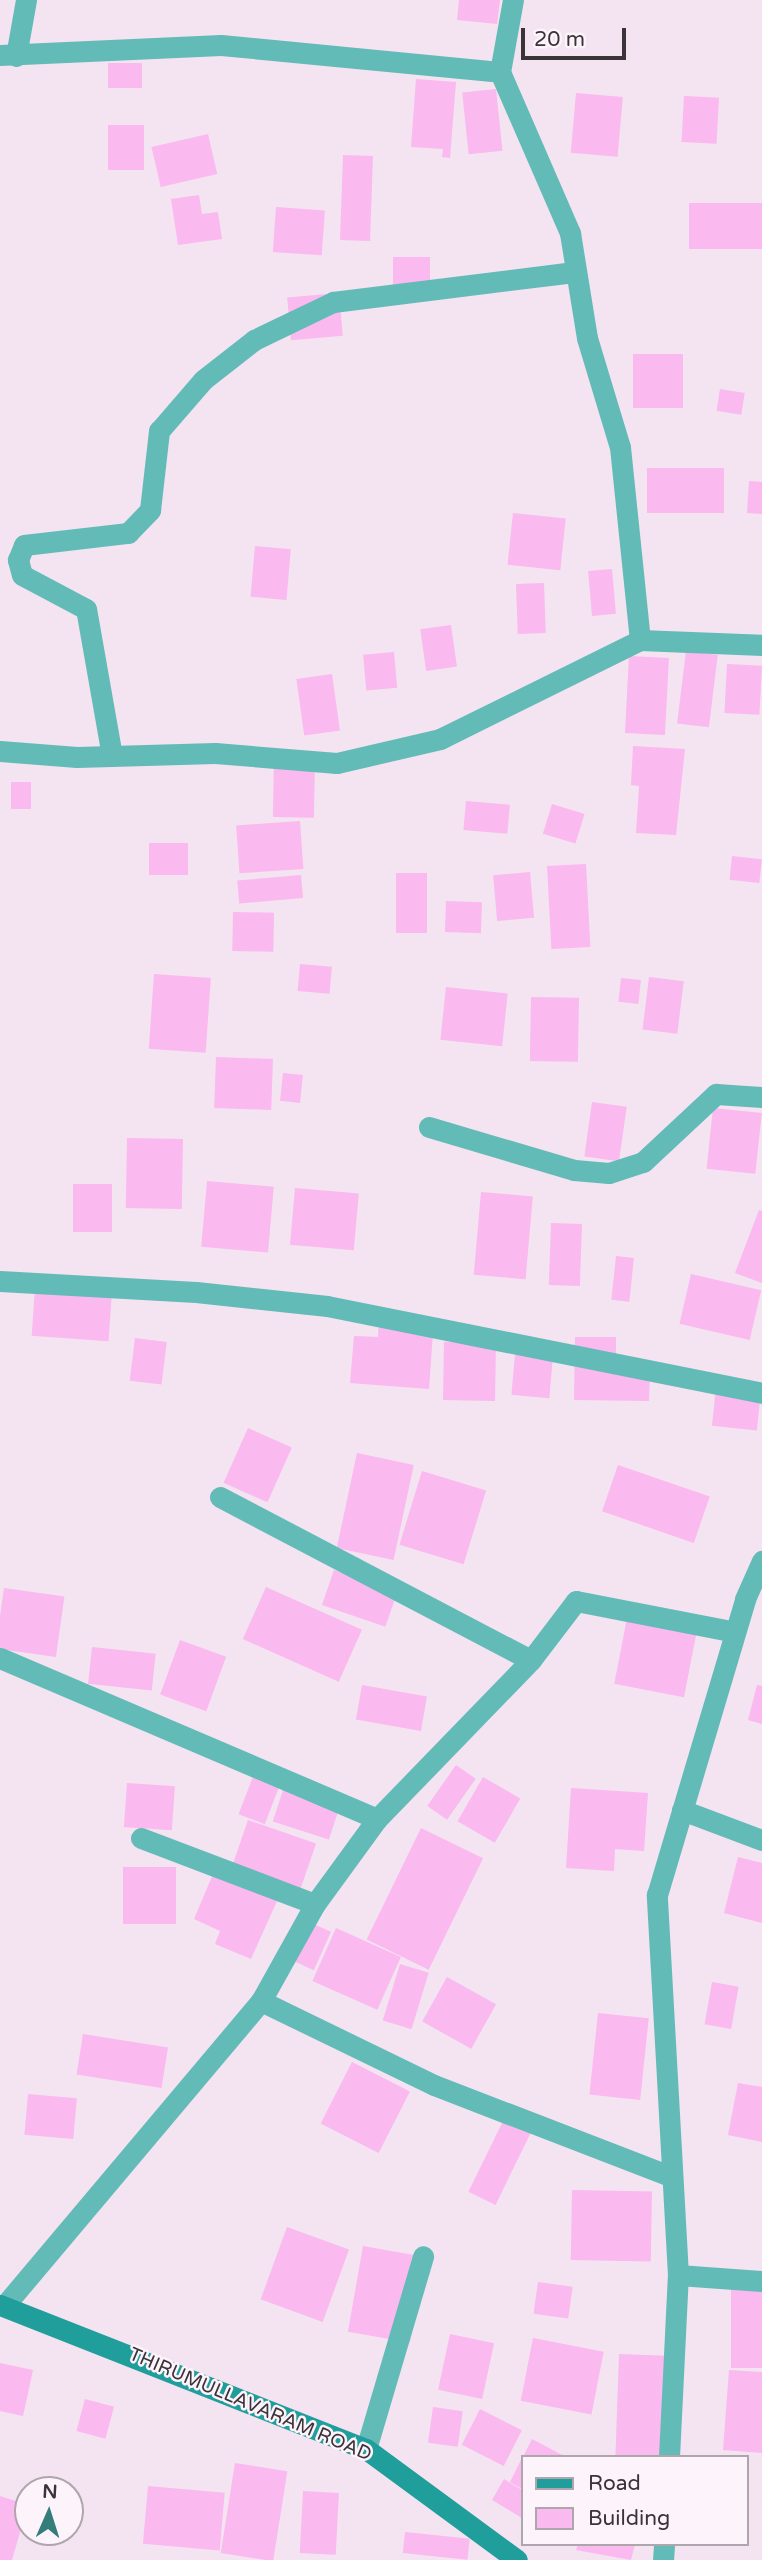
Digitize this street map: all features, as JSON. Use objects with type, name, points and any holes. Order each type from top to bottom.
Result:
[{"type":"street","points":[[26,0],[8,56],[221,45],[500,72]]},
{"type":"street","points":[[513,0],[500,72],[570,233],[587,338],[620,447],[640,640]]},
{"type":"street","points":[[112,756],[86,609],[22,575],[18,560],[24,545],[128,533],[150,510],[159,431],[203,380],[254,340],[333,302],[575,272]]},
{"type":"street","points":[[0,751],[112,756],[215,753],[337,763],[440,739],[640,640],[762,645]]},
{"type":"street","points":[[429,1127],[574,1170],[609,1173],[643,1162],[716,1094],[762,1097]]},
{"type":"street","points":[[0,1281],[196,1292],[327,1306],[762,1393]]},
{"type":"street","points":[[220,1497],[531,1660]]},
{"type":"street","points":[[669,2455],[678,2274],[657,1895],[735,1632],[762,1561]]},
{"type":"street","points":[[2,2305],[261,2001],[314,1903],[377,1819],[531,1660],[576,1601],[735,1632]]},
{"type":"street","points":[[0,1658],[377,1819]]},
{"type":"street","points":[[682,1810],[762,1840]]},
{"type":"street","points":[[141,1838],[314,1903]]},
{"type":"street","points":[[261,2001],[434,2085],[672,2177]]},
{"type":"street","points":[[366,2449],[423,2256]]},
{"type":"street","points":[[678,2274],[762,2281]]},
{"type":"street","name":"THIRUMULLAVARAM ROAD","points":[[2,2305],[366,2449],[517,2560]]},
{"type":"building","points":[[459,0],[500,0],[497,24],[457,20]]},
{"type":"building","points":[[108,63],[142,63],[142,88],[108,88]]},
{"type":"building","points":[[416,79],[456,82],[450,158],[442,157],[443,149],[411,147]]},
{"type":"building","points":[[496,89],[502,151],[469,154],[462,93]]},
{"type":"building","points":[[576,93],[623,97],[618,157],[571,153]]},
{"type":"building","points":[[684,96],[719,98],[717,144],[682,142]]},
{"type":"building","points":[[108,125],[144,125],[144,170],[108,170]]},
{"type":"building","points":[[208,134],[217,174],[161,187],[151,147]]},
{"type":"building","points":[[343,155],[373,156],[370,241],[340,240]]},
{"type":"building","points":[[199,195],[202,214],[218,212],[222,239],[178,245],[171,199]]},
{"type":"building","points":[[689,203],[762,203],[762,249],[689,249]]},
{"type":"building","points":[[276,207],[325,210],[322,255],[273,252]]},
{"type":"building","points":[[393,257],[430,257],[430,291],[393,291]]},
{"type":"building","points":[[339,293],[343,336],[291,340],[287,298]]},
{"type":"building","points":[[633,354],[683,354],[683,408],[633,408]]},
{"type":"building","points":[[720,389],[745,393],[741,415],[717,411]]},
{"type":"building","points":[[647,468],[724,468],[724,513],[647,513]]},
{"type":"building","points":[[749,481],[762,482],[762,514],[747,513]]},
{"type":"building","points":[[513,513],[566,519],[560,570],[508,565]]},
{"type":"building","points":[[255,546],[291,549],[286,600],[251,597]]},
{"type":"building","points":[[612,569],[616,614],[592,616],[588,571]]},
{"type":"building","points":[[544,583],[546,633],[518,634],[516,584]]},
{"type":"building","points":[[451,625],[457,667],[426,671],[420,629]]},
{"type":"building","points":[[686,651],[718,655],[709,727],[677,723]]},
{"type":"building","points":[[394,652],[397,688],[366,691],[363,655]]},
{"type":"building","points":[[629,656],[669,658],[665,735],[625,733]]},
{"type":"building","points":[[727,664],[762,666],[759,715],[724,713]]},
{"type":"building","points":[[332,674],[340,730],[304,735],[296,679]]},
{"type":"building","points":[[633,746],[685,749],[676,835],[636,833],[639,786],[631,785]]},
{"type":"building","points":[[274,755],[315,756],[314,818],[273,817]]},
{"type":"building","points":[[11,782],[31,782],[31,809],[11,809]]},
{"type":"building","points":[[466,801],[510,805],[507,834],[463,830]]},
{"type":"building","points":[[552,804],[585,814],[575,844],[543,834]]},
{"type":"building","points":[[300,821],[303,869],[240,873],[236,825]]},
{"type":"building","points":[[149,843],[188,843],[188,875],[149,875]]},
{"type":"building","points":[[732,856],[762,859],[759,883],[729,880]]},
{"type":"building","points":[[586,864],[590,947],[551,949],[547,866]]},
{"type":"building","points":[[530,872],[534,918],[497,921],[493,875]]},
{"type":"building","points":[[396,873],[427,873],[427,933],[396,933]]},
{"type":"building","points":[[301,875],[303,898],[239,903],[237,881]]},
{"type":"building","points":[[446,901],[482,902],[481,933],[445,932]]},
{"type":"building","points":[[233,912],[274,913],[273,952],[232,951]]},
{"type":"building","points":[[300,964],[332,967],[330,994],[298,991]]},
{"type":"building","points":[[154,974],[211,978],[206,1053],[149,1049]]},
{"type":"building","points":[[649,977],[684,981],[677,1034],[643,1030]]},
{"type":"building","points":[[621,978],[641,980],[638,1004],[618,1002]]},
{"type":"building","points":[[446,987],[508,993],[502,1046],[440,1040]]},
{"type":"building","points":[[531,997],[579,998],[578,1062],[530,1061]]},
{"type":"building","points":[[216,1057],[273,1059],[271,1110],[214,1108]]},
{"type":"building","points":[[283,1073],[303,1075],[300,1103],[280,1101]]},
{"type":"building","points":[[592,1102],[627,1107],[619,1161],[584,1156]]},
{"type":"building","points":[[713,1108],[762,1113],[755,1174],[707,1169]]},
{"type":"building","points":[[127,1138],[183,1139],[182,1209],[126,1208]]},
{"type":"building","points":[[207,1181],[274,1187],[268,1253],[201,1247]]},
{"type":"building","points":[[73,1184],[112,1184],[112,1232],[73,1232]]},
{"type":"building","points":[[295,1188],[359,1194],[354,1250],[290,1245]]},
{"type":"building","points":[[481,1192],[533,1197],[526,1279],[474,1275]]},
{"type":"building","points":[[759,1210],[762,1211],[762,1283],[735,1273]]},
{"type":"building","points":[[551,1223],[582,1224],[580,1286],[549,1285]]},
{"type":"building","points":[[616,1256],[634,1258],[629,1302],[611,1300]]},
{"type":"building","points":[[36,1274],[113,1279],[108,1341],[32,1336]]},
{"type":"building","points":[[691,1274],[761,1290],[750,1340],[680,1324]]},
{"type":"building","points":[[379,1315],[434,1318],[429,1389],[350,1383],[354,1336],[378,1337]]},
{"type":"building","points":[[575,1337],[616,1337],[616,1368],[650,1369],[649,1401],[574,1400]]},
{"type":"building","points":[[135,1338],[167,1342],[162,1385],[130,1381]]},
{"type":"building","points":[[444,1342],[496,1343],[495,1401],[443,1400]]},
{"type":"building","points":[[515,1354],[553,1357],[549,1398],[511,1395]]},
{"type":"building","points":[[717,1378],[762,1383],[757,1430],[712,1426]]},
{"type":"building","points":[[248,1428],[292,1448],[267,1502],[224,1483]]},
{"type":"building","points":[[357,1453],[414,1465],[394,1560],[337,1548]]},
{"type":"building","points":[[618,1465],[710,1497],[694,1543],[602,1511]]},
{"type":"building","points":[[422,1471],[486,1491],[464,1564],[399,1545]]},
{"type":"building","points":[[334,1570],[397,1592],[385,1627],[322,1605]]},
{"type":"building","points":[[266,1587],[362,1630],[339,1682],[243,1639]]},
{"type":"building","points":[[4,1588],[64,1596],[56,1657],[0,1649],[0,1616]]},
{"type":"building","points":[[628,1613],[698,1627],[684,1697],[614,1684]]},
{"type":"building","points":[[180,1640],[226,1657],[206,1711],[160,1695]]},
{"type":"building","points":[[92,1647],[156,1654],[152,1690],[88,1684]]},
{"type":"building","points":[[362,1685],[427,1696],[421,1731],[356,1719]]},
{"type":"building","points":[[757,1685],[762,1686],[762,1724],[748,1720]]},
{"type":"building","points":[[456,1765],[476,1779],[447,1820],[427,1806]]},
{"type":"building","points":[[254,1774],[280,1784],[265,1824],[239,1814]]},
{"type":"building","points":[[483,1777],[520,1798],[495,1843],[458,1821]]},
{"type":"building","points":[[127,1783],[175,1786],[172,1830],[124,1827]]},
{"type":"building","points":[[571,1788],[648,1793],[644,1851],[615,1849],[614,1871],[566,1868]]},
{"type":"building","points":[[283,1790],[339,1808],[329,1840],[273,1821]]},
{"type":"building","points":[[248,1820],[316,1843],[299,1892],[231,1868]]},
{"type":"building","points":[[421,1828],[483,1858],[429,1970],[367,1939]]},
{"type":"building","points":[[738,1857],[762,1863],[762,1923],[724,1913]]},
{"type":"building","points":[[123,1867],[176,1867],[176,1924],[123,1924]]},
{"type":"building","points":[[213,1874],[277,1901],[251,1959],[215,1944],[220,1931],[194,1919]]},
{"type":"building","points":[[309,1922],[331,1932],[314,1970],[292,1960]]},
{"type":"building","points":[[336,1928],[401,1957],[377,2010],[312,1981]]},
{"type":"building","points":[[400,1964],[429,1973],[411,2029],[383,2020]]},
{"type":"building","points":[[447,1977],[496,2004],[471,2049],[422,2022]]},
{"type":"building","points":[[712,1982],[739,1987],[731,2029],[705,2024]]},
{"type":"building","points":[[598,2013],[649,2018],[640,2100],[589,2095]]},
{"type":"building","points":[[83,2034],[168,2047],[162,2088],[77,2074]]},
{"type":"building","points":[[352,2062],[410,2092],[379,2153],[321,2123]]},
{"type":"building","points":[[738,2083],[762,2087],[762,2142],[728,2135]]},
{"type":"building","points":[[28,2094],[77,2098],[73,2139],[24,2135]]},
{"type":"building","points":[[504,2119],[531,2132],[495,2205],[468,2192]]},
{"type":"building","points":[[572,2190],[652,2191],[651,2261],[571,2260]]},
{"type":"building","points":[[287,2227],[349,2250],[323,2322],[261,2299]]},
{"type":"building","points":[[363,2246],[425,2257],[410,2343],[348,2332]]},
{"type":"building","points":[[538,2282],[573,2287],[568,2319],[534,2314]]},
{"type":"building","points":[[731,2282],[762,2282],[762,2368],[731,2368]]},
{"type":"building","points":[[450,2334],[494,2343],[482,2399],[438,2390]]},
{"type":"building","points":[[533,2338],[604,2352],[591,2415],[521,2401]]},
{"type":"building","points":[[619,2354],[666,2356],[663,2455],[615,2455]]},
{"type":"building","points":[[0,2363],[33,2370],[23,2416],[0,2411]]},
{"type":"building","points":[[729,2370],[762,2372],[762,2453],[723,2450]]},
{"type":"building","points":[[85,2399],[114,2407],[105,2439],[76,2431]]},
{"type":"building","points":[[433,2407],[463,2411],[458,2447],[428,2443]]},
{"type":"building","points":[[480,2409],[522,2430],[504,2466],[462,2445]]},
{"type":"building","points":[[532,2439],[562,2455],[524,2455]]},
{"type":"building","points":[[520,2462],[520,2488],[510,2482]]},
{"type":"building","points":[[235,2463],[287,2471],[273,2560],[221,2553]]},
{"type":"building","points":[[504,2479],[520,2489],[520,2517],[492,2500]]},
{"type":"building","points":[[148,2486],[225,2493],[220,2550],[143,2544]]},
{"type":"building","points":[[303,2491],[339,2493],[336,2555],[300,2553]]},
{"type":"building","points":[[0,2496],[14,2500],[16,2546],[12,2560],[0,2560]]},
{"type":"building","points":[[405,2532],[470,2539],[467,2560],[403,2553]]},
{"type":"building","points":[[577,2546],[634,2546],[631,2560],[576,2550]]}]
